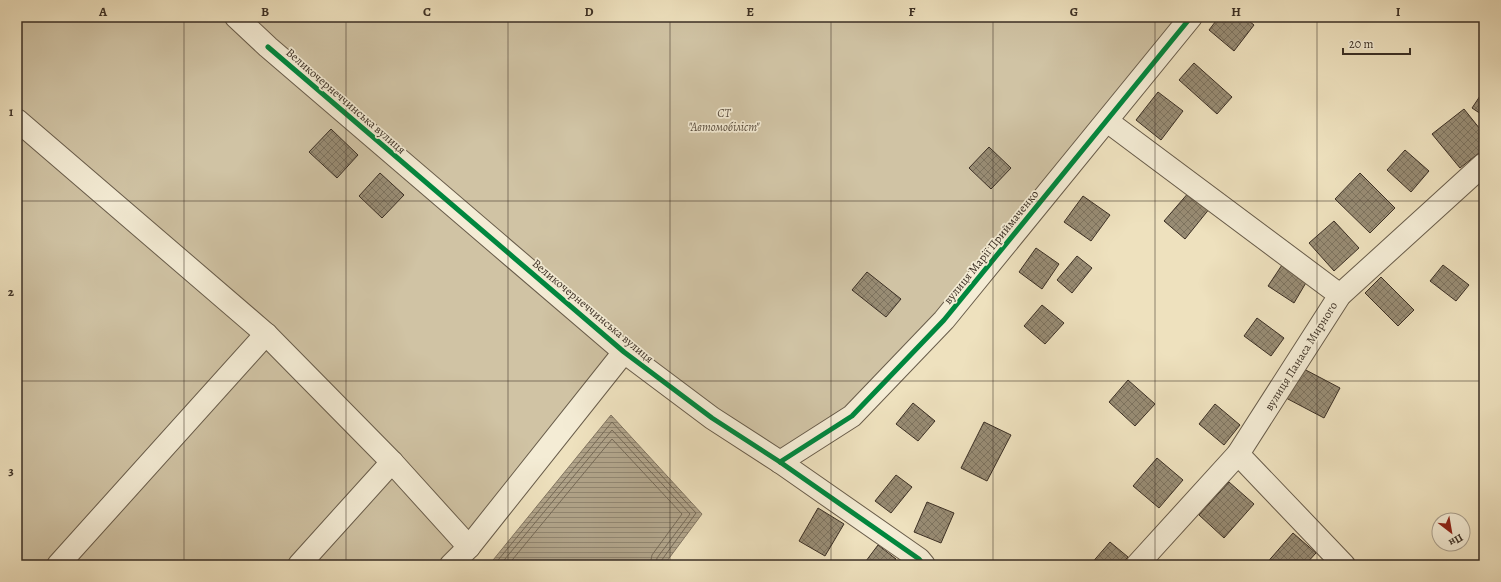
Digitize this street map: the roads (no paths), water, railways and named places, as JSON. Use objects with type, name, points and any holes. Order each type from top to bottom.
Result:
[{"type":"street","name":"Великочернеччинська вулиця","points":[[236,17],[268,47],[624,352],[712,418],[780,462],[919,559],[924,565]]},
{"type":"street","name":"вулиця Марії Приймаченко","points":[[780,462],[852,416],[944,320],[1191,17]]},
{"type":"street","points":[[17,120],[266,334],[392,462],[469,547]]},
{"type":"street","points":[[1107,121],[1340,295]]},
{"type":"street","name":"вулиця Панаса Мирного","points":[[1137,565],[1238,454],[1340,295],[1484,164]]},
{"type":"street","points":[[58,565],[266,334]]},
{"type":"street","points":[[451,565],[469,547],[624,352]]},
{"type":"street","points":[[1238,454],[1344,565]]},
{"type":"street","points":[[299,565],[392,462]]},
{"type":"water","points":[[611,415],[702,514],[664,565],[489,565]]},
{"type":"park label","name":"СТ \"Автомобіліст\"","points":[[724,120]]}]
